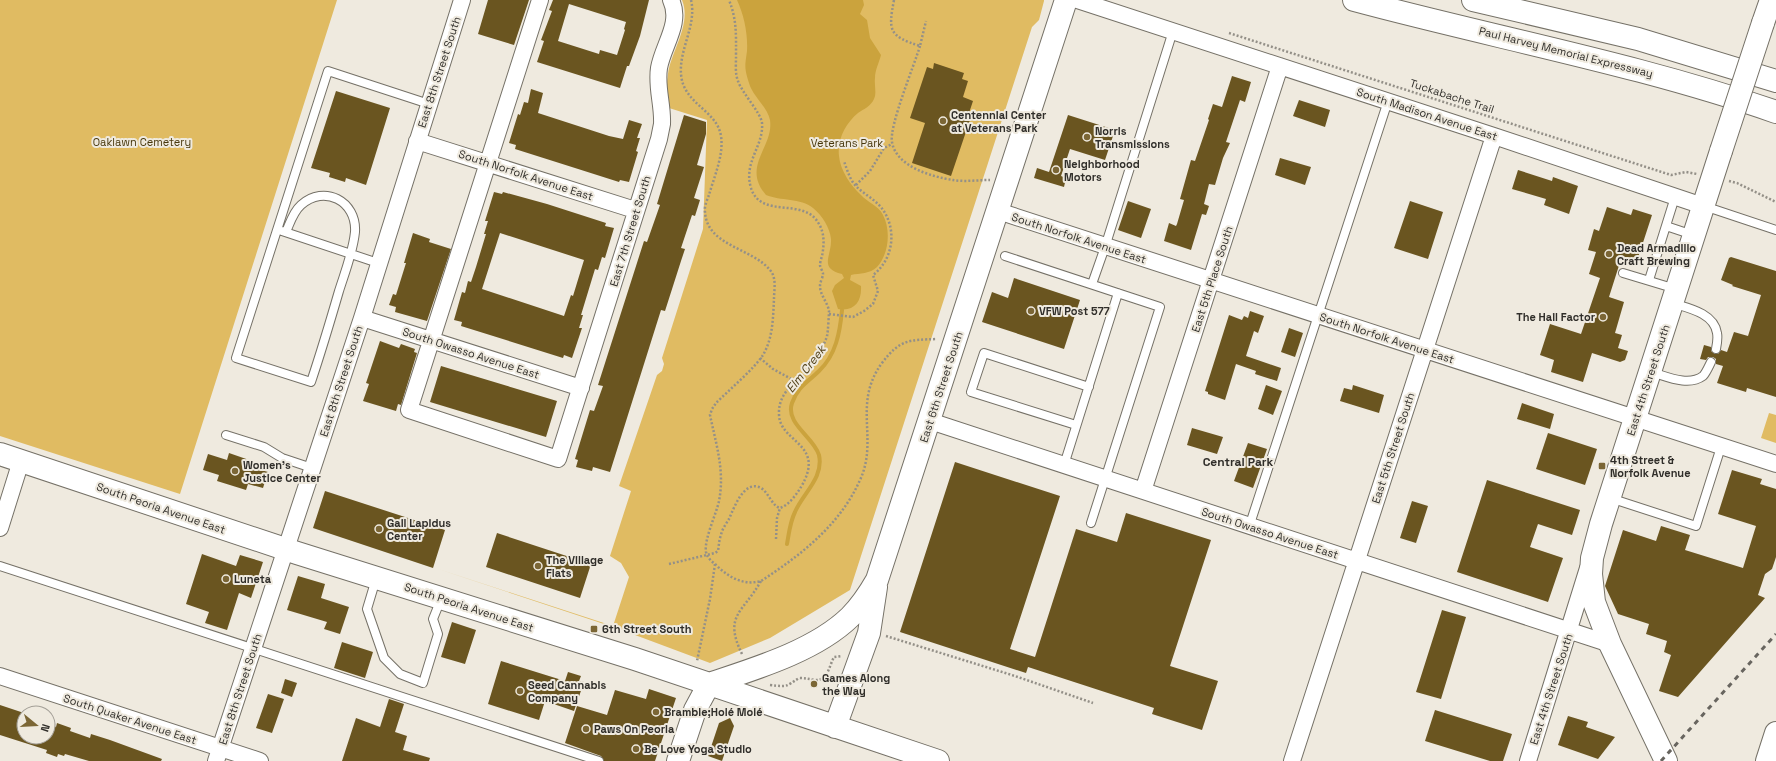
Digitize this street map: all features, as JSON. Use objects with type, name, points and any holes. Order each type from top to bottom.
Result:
[{"type":"main road","name":"East 6th Street South","points":[[709,684],[761,666],[817,641],[850,617],[869,594],[877,580],[1066,0]]},
{"type":"main road","name":"Paul Harvey Memorial Expressway","points":[[1354,0],[1637,69],[1713,91],[1776,112]]},
{"type":"main road","points":[[1473,0],[1638,39],[1776,81]]},
{"type":"main road","name":"East 4th Street South","points":[[1597,538],[1712,178],[1771,0]]},
{"type":"main road","name":"South Peoria Avenue East","points":[[0,454],[286,549],[709,684],[938,761]]},
{"type":"main road","points":[[1597,538],[1592,558],[1592,588],[1596,607],[1610,644],[1666,761]]},
{"type":"main road","points":[[835,727],[869,633],[877,580]]},
{"type":"main road","points":[[678,761],[695,710],[709,684]]},
{"type":"main road","points":[[1768,761],[1776,733]]},
{"type":"street","name":"East 8th Street South","points":[[218,754],[362,318],[378,263],[462,0]]},
{"type":"street","points":[[431,340],[540,0]]},
{"type":"street","name":"East 7th Street South","points":[[431,340],[409,410],[558,459],[659,139],[662,123],[658,85],[660,67],[675,21],[675,9],[671,0]]},
{"type":"street","name":"South Madison Avenue East","points":[[1077,0],[1388,101],[1703,206]]},
{"type":"street","name":"East 5th Place South","points":[[1143,491],[1212,281],[1280,66]]},
{"type":"street","name":"East 5th Street South","points":[[1292,761],[1494,136]]},
{"type":"street","name":"South Norfolk Avenue East","points":[[417,141],[636,210]]},
{"type":"street","name":"South Norfolk Avenue East","points":[[998,211],[1776,464]]},
{"type":"street","name":"South Owasso Avenue East","points":[[362,318],[581,388]]},
{"type":"street","name":"South Owasso Avenue East","points":[[930,421],[1249,527],[1610,644]]},
{"type":"street","points":[[0,528],[21,461]]},
{"type":"street","name":"East 4th Street South","points":[[1528,761],[1597,538]]},
{"type":"street","name":"South Quaker Avenue East","points":[[0,676],[218,754],[260,761]]},
{"type":"lane","points":[[1092,284],[1173,31]]},
{"type":"lane","points":[[286,232],[300,206],[309,199],[324,196],[338,199],[348,206],[355,222],[351,254],[311,382],[236,358],[328,71],[429,104]]},
{"type":"lane","points":[[1249,527],[1388,101]]},
{"type":"lane","points":[[1649,280],[1676,197]]},
{"type":"lane","name":"South Madison Avenue East","points":[[1703,206],[1776,230]]},
{"type":"lane","points":[[1666,226],[1694,235]]},
{"type":"lane","points":[[277,229],[378,263]]},
{"type":"lane","points":[[1005,256],[1160,307],[1091,522]]},
{"type":"lane","points":[[1623,272],[1649,280],[1696,311],[1707,316],[1715,326],[1718,334],[1716,349]]},
{"type":"lane","points":[[1064,465],[1118,294]]},
{"type":"lane","points":[[1076,425],[971,392],[984,353],[1089,387]]},
{"type":"lane","points":[[1650,372],[1682,380],[1692,380],[1704,375],[1711,362]]},
{"type":"lane","points":[[226,434],[264,447],[282,458],[312,468]]},
{"type":"lane","points":[[1610,498],[1696,526],[1721,447]]},
{"type":"lane","points":[[0,566],[599,761]]},
{"type":"lane","points":[[376,578],[367,608],[384,658],[400,674],[423,683],[438,634],[433,619],[441,598]]},
{"type":"path","points":[[691,0],[693,9],[692,18],[680,72],[682,84],[692,100],[717,126],[721,135],[721,150],[705,211],[708,225],[721,239],[759,260],[770,269],[774,279],[771,335],[760,358],[712,409],[710,415],[722,474],[719,503],[706,545],[707,555],[715,564],[729,577],[736,580],[753,583],[761,581],[801,553],[826,529],[844,507],[860,481],[867,457],[867,393],[877,370],[895,347],[903,343],[920,339],[938,339]]},
{"type":"path","points":[[729,0],[736,21],[737,80],[762,121],[762,131],[748,176],[752,189],[757,199],[769,206],[806,211],[819,223],[824,241],[820,266],[823,274],[820,286],[829,311],[826,340],[820,349],[814,365],[795,380],[785,394],[780,404],[779,414],[780,422],[806,452],[808,458],[808,473],[799,491],[787,505],[780,508]]},
{"type":"path","points":[[894,0],[890,22],[892,30],[904,40],[920,46]]},
{"type":"path","points":[[926,21],[920,46],[893,128],[892,144],[902,160],[925,173],[954,180],[990,180]]},
{"type":"path","name":"Tuckabache Trail","points":[[1227,32],[1671,175],[1686,172],[1737,183],[1776,202]]},
{"type":"path","points":[[856,185],[870,171],[884,148],[892,144]]},
{"type":"path","points":[[829,314],[850,317],[864,311],[876,300],[878,292],[873,275],[879,271],[888,257],[892,243],[888,222],[881,207],[851,180],[844,161]]},
{"type":"path","points":[[760,358],[773,369],[795,380]]},
{"type":"path","points":[[669,564],[707,555],[718,550],[722,531],[736,501],[745,491],[755,486],[761,488],[767,493],[777,507],[780,508]]},
{"type":"path","points":[[776,539],[777,518],[780,508]]},
{"type":"path","points":[[696,664],[710,600],[715,564]]},
{"type":"path","points":[[743,655],[734,632],[736,618],[739,611],[761,581]]},
{"type":"path","points":[[884,635],[1015,676],[1093,703]]},
{"type":"path","points":[[767,684],[784,686],[790,685],[799,678],[818,680],[827,674],[834,657],[838,655],[844,656]]},
{"type":"green space","name":"Oaklawn Cemetery","points":[[0,0],[337,0],[180,494],[0,436]]},
{"type":"green space","name":"Veterans Park","points":[[682,0],[1044,0],[1039,20],[1032,27],[850,590],[770,638],[710,663],[619,629],[438,569],[613,626],[629,577],[621,563],[610,556],[631,491],[619,486],[657,375],[662,371],[664,364],[662,358],[703,229],[707,120],[669,108],[667,96],[667,78],[670,65],[683,28],[684,9]]},
{"type":"green space","points":[[1769,413],[1776,415],[1776,443],[1761,438]]},
{"type":"shaded area","points":[[737,0],[863,0],[864,5],[860,14],[867,20],[870,38],[881,55],[875,75],[875,94],[871,104],[854,117],[843,132],[839,144],[839,156],[841,167],[850,182],[864,198],[883,215],[886,221],[888,242],[884,256],[877,267],[868,272],[851,275],[850,280],[861,286],[861,292],[856,305],[848,309],[838,309],[832,291],[835,285],[844,278],[842,274],[830,268],[828,265],[831,239],[829,230],[822,218],[813,208],[808,205],[797,201],[766,195],[759,185],[757,166],[768,139],[770,120],[766,110],[751,88],[747,78],[745,67],[747,51],[746,31],[744,18]]},
{"type":"building","points":[[488,0],[529,0],[514,45],[478,34]]},
{"type":"building","points":[[553,0],[649,0],[640,36],[629,66],[627,66],[620,88],[537,62],[544,41],[541,40],[552,11],[549,10]],"holes":[[[569,4],[626,22],[617,55],[600,50],[599,54],[558,41]]]},
{"type":"building","name":"Centennial Center at Veterans Park","points":[[934,63],[964,73],[962,79],[968,81],[963,97],[973,101],[969,113],[972,114],[951,176],[912,163],[925,123],[910,118],[927,67],[933,69]]},
{"type":"building","points":[[1232,76],[1251,82],[1245,102],[1240,100],[1226,142],[1230,143],[1223,158],[1215,185],[1209,184],[1204,204],[1209,206],[1206,215],[1202,214],[1191,250],[1164,241],[1169,223],[1176,226],[1177,224],[1184,200],[1180,199],[1191,160],[1195,161],[1213,104],[1222,107]]},
{"type":"building","points":[[531,89],[543,93],[538,113],[609,136],[623,139],[629,120],[642,124],[637,138],[640,138],[636,151],[638,152],[629,182],[620,180],[619,182],[515,149],[516,145],[509,143],[518,114],[520,115],[524,102],[528,103]]},
{"type":"building","points":[[336,91],[390,108],[366,185],[346,178],[345,182],[329,177],[330,173],[311,168]]},
{"type":"building","points":[[1299,100],[1330,110],[1325,127],[1293,116]]},
{"type":"building","points":[[684,115],[706,122],[706,134],[697,165],[704,167],[694,198],[700,200],[695,216],[692,215],[681,248],[685,249],[665,311],[661,310],[610,472],[593,467],[592,471],[576,467],[578,460],[575,459],[590,410],[594,411],[603,386],[598,385],[644,241],[647,242],[660,205],[657,204]]},
{"type":"building","name":"Norris Transmissions","points":[[1068,115],[1115,130],[1105,160],[1070,149],[1061,176],[1066,178],[1064,187],[1034,178],[1037,168],[1049,172]]},
{"type":"building","points":[[1280,158],[1311,167],[1305,185],[1275,175]]},
{"type":"building","points":[[1518,170],[1552,181],[1553,177],[1578,186],[1569,214],[1544,205],[1546,199],[1512,189]]},
{"type":"building","points":[[494,192],[502,194],[503,192],[606,223],[605,226],[614,228],[605,258],[602,257],[598,270],[595,269],[581,315],[583,315],[579,328],[582,328],[572,358],[564,355],[563,358],[461,326],[462,322],[454,320],[462,292],[465,293],[468,281],[471,282],[476,267],[486,234],[484,234],[488,221],[485,221]],"holes":[[[500,233],[584,260],[573,296],[571,295],[564,316],[482,289]]]},
{"type":"building","points":[[1128,201],[1151,209],[1141,238],[1118,230]]},
{"type":"building","points":[[1410,201],[1443,212],[1428,259],[1394,248]]},
{"type":"building","points":[[1607,207],[1631,215],[1633,209],[1652,215],[1637,261],[1622,256],[1609,297],[1624,302],[1615,333],[1622,335],[1618,348],[1628,351],[1625,360],[1620,362],[1592,353],[1583,382],[1551,372],[1554,360],[1540,355],[1550,324],[1581,334],[1600,278],[1589,274],[1596,252],[1588,250],[1594,229],[1599,231]]},
{"type":"building","points":[[413,233],[430,239],[429,242],[451,249],[427,321],[395,312],[396,307],[389,305],[393,294],[396,295]]},
{"type":"building","points":[[1731,257],[1776,271],[1776,397],[1747,388],[1746,392],[1717,383],[1723,366],[1716,364],[1716,359],[1713,357],[1708,357],[1706,360],[1700,359],[1704,345],[1711,347],[1711,351],[1718,354],[1721,350],[1727,352],[1734,332],[1748,336],[1761,295],[1732,286],[1733,285],[1721,280],[1729,258]]},
{"type":"building","name":"VFW Post 577","points":[[1014,278],[1080,300],[1064,349],[982,322],[992,292],[1008,298]]},
{"type":"building","points":[[1250,311],[1264,316],[1258,333],[1254,331],[1246,356],[1281,368],[1277,381],[1255,374],[1256,371],[1236,364],[1225,400],[1208,394],[1208,392],[1205,391],[1229,315],[1242,320],[1244,316],[1248,318]]},
{"type":"building","points":[[1289,328],[1303,333],[1295,357],[1281,352]]},
{"type":"building","points":[[380,341],[399,348],[401,344],[415,349],[414,352],[417,353],[401,405],[398,404],[396,411],[363,401],[369,384],[366,383]]},
{"type":"building","points":[[441,366],[557,401],[546,437],[430,402]]},
{"type":"building","points":[[1266,385],[1282,391],[1273,415],[1258,409]]},
{"type":"building","points":[[1353,385],[1384,395],[1379,413],[1340,401],[1344,388],[1352,390]]},
{"type":"building","points":[[1522,403],[1554,414],[1550,429],[1517,419]]},
{"type":"building","points":[[1192,428],[1223,437],[1217,454],[1187,445]]},
{"type":"building","points":[[1548,433],[1597,449],[1585,485],[1536,469]]},
{"type":"building","points":[[1248,443],[1267,449],[1253,488],[1234,481]]},
{"type":"building","name":"Women's Justice Center","points":[[229,453],[252,461],[250,467],[268,472],[263,488],[248,484],[246,490],[217,481],[219,475],[203,470],[208,454],[227,460]]},
{"type":"building","points":[[955,462],[1060,496],[1010,649],[1035,657],[1076,529],[1117,542],[1126,513],[1211,540],[1170,666],[1218,681],[1202,730],[1152,714],[1154,708],[1028,667],[1026,673],[900,632]]},
{"type":"building","points":[[1732,470],[1762,479],[1760,484],[1776,489],[1776,557],[1772,569],[1765,574],[1758,595],[1765,598],[1678,697],[1659,691],[1671,655],[1664,652],[1667,641],[1646,634],[1649,624],[1618,614],[1605,586],[1623,530],[1656,541],[1661,526],[1690,535],[1685,550],[1743,568],[1756,526],[1718,514]]},
{"type":"building","points":[[1487,480],[1580,510],[1572,535],[1538,524],[1530,547],[1563,558],[1548,602],[1457,572]]},
{"type":"building","name":"Gail Lapidus Center","points":[[325,491],[445,530],[433,568],[313,528]]},
{"type":"building","points":[[1412,501],[1428,506],[1416,543],[1400,538]]},
{"type":"building","name":"The Village Flats","points":[[497,533],[591,564],[580,598],[486,567]]},
{"type":"building","name":"Luneta","points":[[202,554],[236,566],[240,555],[263,562],[251,598],[239,593],[227,630],[205,623],[209,612],[186,604]]},
{"type":"building","points":[[298,576],[325,584],[321,598],[349,607],[340,634],[324,629],[327,622],[287,610]]},
{"type":"building","points":[[1442,610],[1466,617],[1441,699],[1416,692]]},
{"type":"building","points":[[452,622],[476,630],[465,664],[441,657]]},
{"type":"building","points":[[342,642],[373,652],[365,678],[334,668]]},
{"type":"building","name":"Seed Cannabis Company","points":[[501,661],[565,681],[568,672],[581,676],[579,681],[584,682],[574,711],[545,701],[539,720],[488,704]]},
{"type":"building","points":[[285,679],[297,683],[292,697],[281,693]]},
{"type":"building","points":[[649,689],[676,698],[655,761],[604,761],[601,756],[565,743],[577,706],[607,715],[615,690],[646,699]]},
{"type":"building","points":[[268,694],[284,699],[272,733],[256,728]]},
{"type":"building","points":[[389,699],[404,704],[395,732],[407,736],[403,750],[430,758],[429,761],[342,761],[356,718],[380,727]]},
{"type":"building","points":[[0,705],[16,710],[16,740],[0,735]]},
{"type":"building","points":[[1435,710],[1512,734],[1503,761],[1490,761],[1425,741]]},
{"type":"building","points":[[1568,716],[1588,722],[1586,727],[1615,737],[1598,759],[1558,745]]},
{"type":"building","points":[[730,718],[734,726],[722,761],[708,756],[719,723]]},
{"type":"building","points":[[57,723],[71,728],[70,731],[90,738],[91,734],[162,759],[161,761],[89,761],[65,754],[64,756],[58,754],[57,757],[46,753],[47,750],[31,745],[56,745]]},
{"type":"waterway","name":"Elm Creek","points":[[787,544],[793,516],[816,478],[820,463],[816,448],[796,424],[791,411],[792,403],[800,388],[825,365],[829,358],[836,343],[842,310]]},
{"type":"railway","points":[[1661,761],[1776,634]]},
{"type":"place","name":"Centennial Center at Veterans Park","points":[[943,121]]},
{"type":"place","name":"Norris Transmissions","points":[[1087,137]]},
{"type":"place","name":"Neighborhood Motors","points":[[1056,170]]},
{"type":"place","name":"Dead Armadillo Craft Brewing","points":[[1609,254]]},
{"type":"place","name":"VFW Post 577","points":[[1031,311]]},
{"type":"place","name":"The Hail Factor","points":[[1603,317]]},
{"type":"place","name":"4th Street & Norfolk Avenue","points":[[1602,466]]},
{"type":"place","name":"Women's Justice Center","points":[[235,471]]},
{"type":"place","name":"Gail Lapidus Center","points":[[379,529]]},
{"type":"place","name":"The Village Flats","points":[[538,566]]},
{"type":"place","name":"Luneta","points":[[226,579]]},
{"type":"place","name":"6th Street South","points":[[594,629]]},
{"type":"place","name":"Games Along the Way","points":[[814,684]]},
{"type":"place","name":"Seed Cannabis Company","points":[[520,691]]},
{"type":"place","name":"Bramble;Holé Molé","points":[[656,712]]},
{"type":"place","name":"Paws On Peoria","points":[[586,729]]},
{"type":"place","name":"Be Love Yoga Studio","points":[[636,749]]},
{"type":"district","name":"Central Park","points":[[1238,462]]}]
